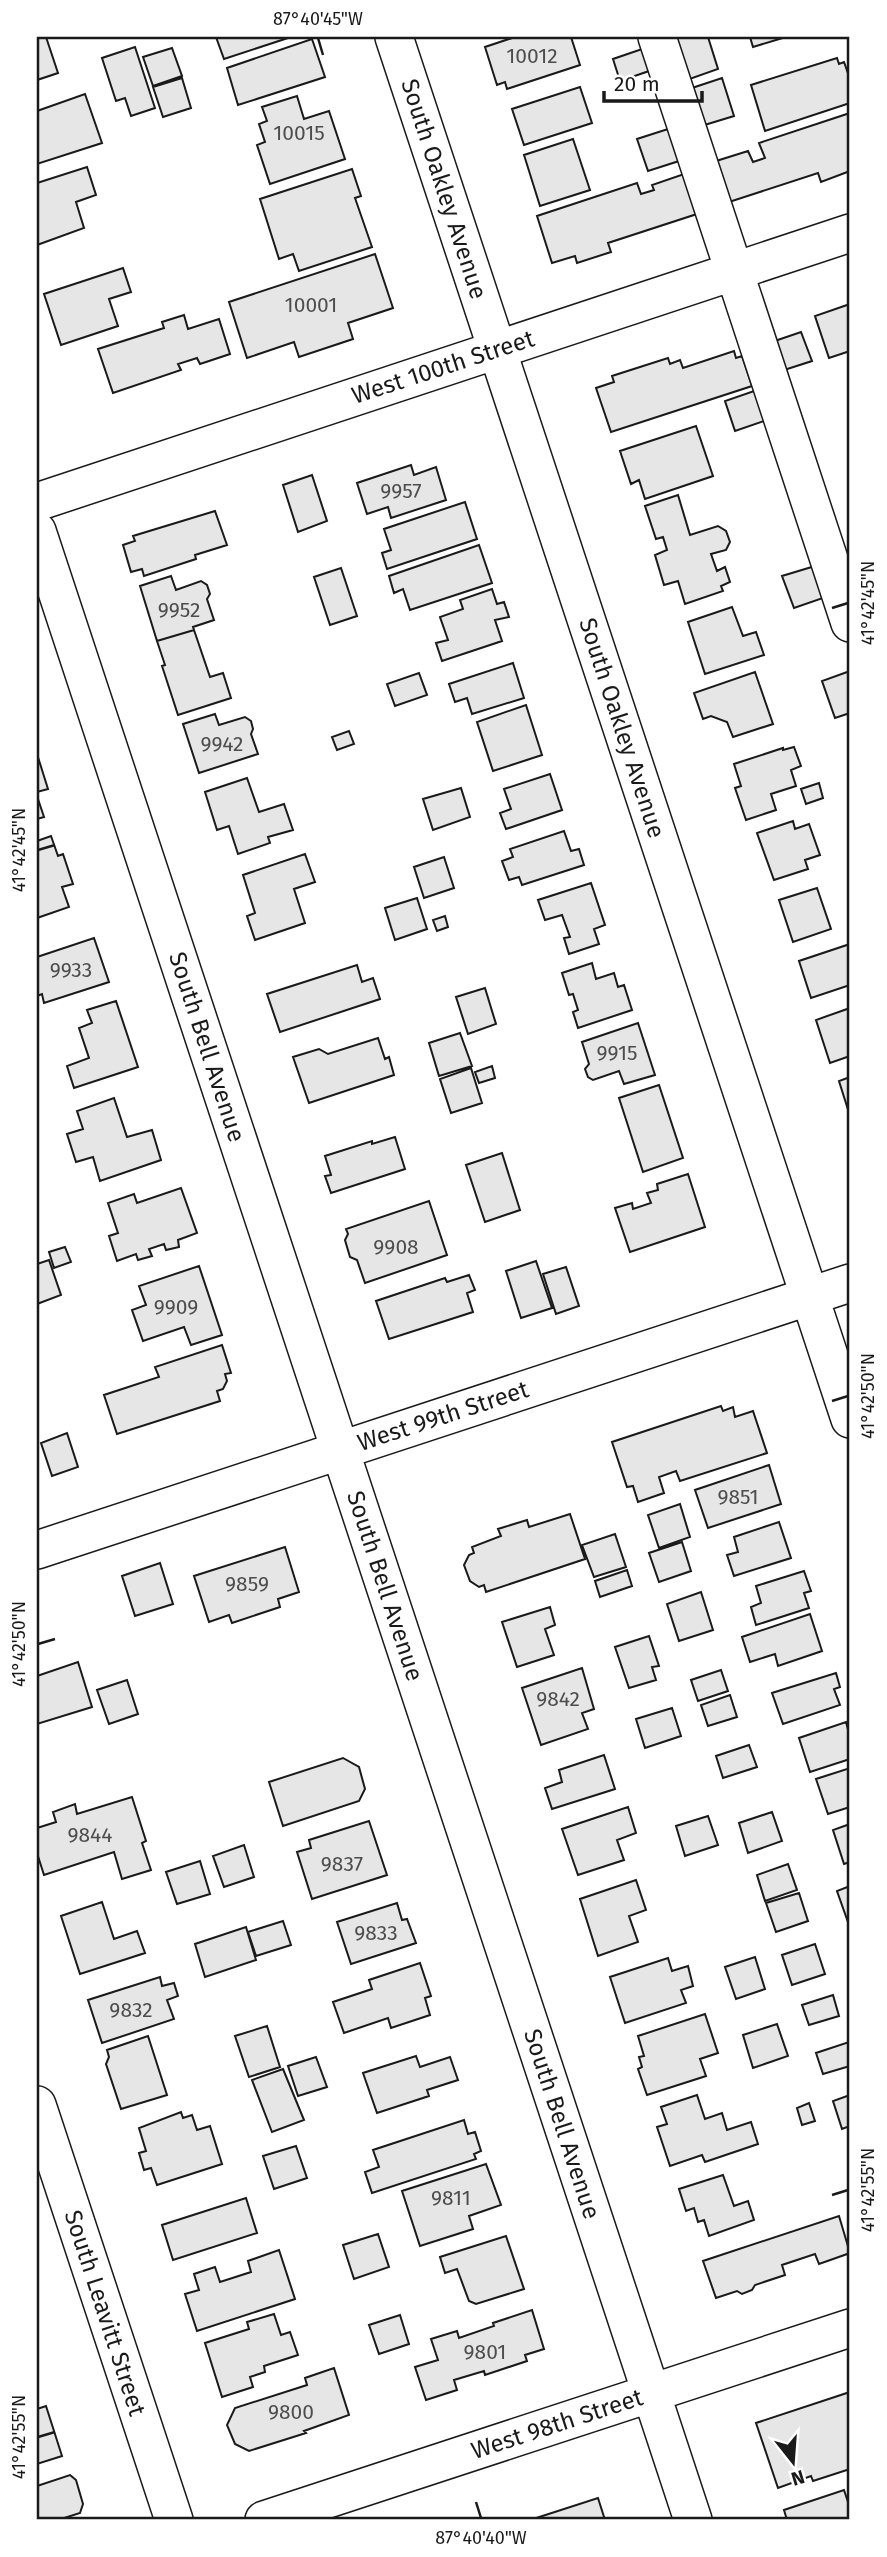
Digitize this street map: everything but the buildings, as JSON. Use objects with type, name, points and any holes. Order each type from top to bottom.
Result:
[{"type":"street","name":"South Oakley Avenue","points":[[394,37],[850,1419]]},
{"type":"street","points":[[657,37],[850,623]]},
{"type":"street","name":"West 100th Street","points":[[37,502],[850,233]]},
{"type":"street","name":"South Bell Avenue","points":[[37,531],[693,2520]]},
{"type":"street","name":"West 99th Street","points":[[37,1550],[850,1283]]},
{"type":"street","name":"South Leavitt Street","points":[[37,2105],[174,2520]]},
{"type":"street","name":"West 98th Street","points":[[264,2520],[850,2328]]}]
